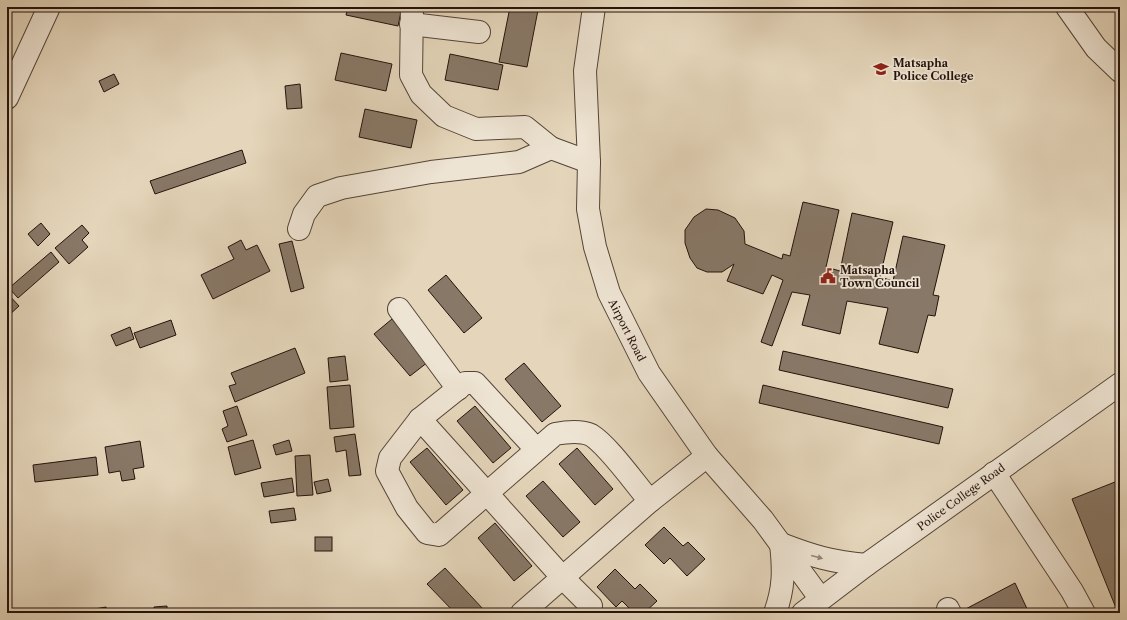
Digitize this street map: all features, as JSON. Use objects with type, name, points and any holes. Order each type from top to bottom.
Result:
[{"type":"street","points":[[7,98],[49,7]]},
{"type":"street","name":"Airport Road","points":[[594,7],[584,71],[589,162],[588,209],[595,247],[609,294],[649,373],[707,456],[763,520],[820,598]]},
{"type":"street","points":[[1067,7],[1096,48],[1120,71]]},
{"type":"street","points":[[479,32],[411,16],[411,75],[421,94],[444,116],[476,129],[525,127],[551,148],[589,162]]},
{"type":"street","points":[[299,229],[304,214],[316,196],[341,188],[431,172],[519,162],[551,148]]},
{"type":"street","points":[[399,309],[458,389]]},
{"type":"street","points":[[536,449],[475,383],[465,383],[420,418],[390,458],[387,471],[407,508],[427,533],[438,535],[485,492],[555,434],[572,431],[590,435],[605,446],[650,501]]},
{"type":"street","name":"Police College Road","points":[[803,613],[820,598],[1120,384]]},
{"type":"street","points":[[420,418],[563,578],[591,606]]},
{"type":"street","points":[[522,613],[650,501],[707,456]]},
{"type":"street","points":[[994,473],[1072,591],[1084,613]]},
{"type":"street","points":[[775,613],[782,594],[783,579],[781,544],[810,555],[835,562],[866,565]]},
{"type":"building","points":[[348,7],[402,7],[398,26],[346,15]]},
{"type":"building","points":[[510,7],[538,10],[527,67],[499,62]]},
{"type":"building","points":[[341,53],[392,64],[386,91],[335,80]]},
{"type":"building","points":[[450,54],[503,65],[498,90],[445,80]]},
{"type":"building","points":[[114,74],[119,84],[104,92],[99,81]]},
{"type":"building","points":[[300,84],[302,108],[287,109],[285,86]]},
{"type":"building","points":[[365,109],[417,120],[411,148],[359,137]]},
{"type":"building","points":[[242,150],[246,163],[155,194],[150,181]]},
{"type":"building","name":"Matsapha Town Council","points":[[803,202],[839,210],[826,267],[840,271],[852,213],[893,222],[880,277],[893,281],[903,236],[945,245],[933,295],[939,296],[935,316],[928,315],[918,353],[879,344],[888,308],[847,301],[840,334],[802,325],[810,295],[792,292],[772,346],[761,342],[783,280],[772,275],[763,294],[727,281],[734,264],[722,272],[707,272],[697,268],[690,258],[685,243],[685,230],[694,217],[706,209],[718,210],[735,218],[744,231],[745,244],[782,259],[783,254],[790,256]]},
{"type":"building","points":[[41,223],[50,234],[38,246],[28,234]]},
{"type":"building","points":[[82,225],[89,233],[82,240],[88,247],[69,264],[55,248]]},
{"type":"building","points":[[241,240],[246,250],[257,245],[270,271],[213,299],[201,275],[234,259],[228,247]]},
{"type":"building","points":[[292,241],[304,288],[291,292],[279,244]]},
{"type":"building","points":[[51,252],[59,262],[18,298],[9,288]]},
{"type":"building","points":[[446,275],[482,318],[464,333],[428,290]]},
{"type":"building","points":[[7,293],[19,306],[7,317]]},
{"type":"building","points":[[392,319],[428,362],[410,376],[374,334]]},
{"type":"building","points":[[171,320],[176,335],[140,348],[134,333]]},
{"type":"building","points":[[130,327],[134,339],[116,346],[111,335]]},
{"type":"building","points":[[295,348],[305,373],[235,402],[229,386],[236,384],[231,373]]},
{"type":"building","points":[[783,351],[953,389],[948,408],[779,370]]},
{"type":"building","points":[[345,356],[348,380],[330,382],[328,358]]},
{"type":"building","points":[[524,363],[561,406],[542,422],[505,379]]},
{"type":"building","points":[[350,385],[354,427],[330,429],[327,387]]},
{"type":"building","points":[[763,385],[943,427],[939,444],[759,403]]},
{"type":"building","points":[[237,406],[247,435],[227,442],[222,429],[228,426],[223,411]]},
{"type":"building","points":[[475,406],[511,448],[493,463],[457,421]]},
{"type":"building","points":[[355,434],[361,475],[349,476],[346,450],[336,452],[334,437]]},
{"type":"building","points":[[253,440],[261,468],[235,475],[228,447]]},
{"type":"building","points":[[289,440],[292,451],[276,455],[273,445]]},
{"type":"building","points":[[140,441],[144,467],[133,469],[135,479],[122,481],[120,471],[109,473],[105,447]]},
{"type":"building","points":[[427,448],[463,490],[446,505],[410,462]]},
{"type":"building","points":[[577,448],[613,489],[595,505],[559,464]]},
{"type":"building","points":[[310,455],[313,495],[297,496],[295,456]]},
{"type":"building","points":[[96,457],[98,475],[35,482],[33,465]]},
{"type":"building","points":[[292,478],[294,492],[264,497],[261,483]]},
{"type":"building","points":[[328,479],[331,491],[317,494],[314,482]]},
{"type":"building","points":[[1120,480],[1120,613],[1118,613],[1072,499]]},
{"type":"building","points":[[543,481],[580,522],[563,537],[526,496]]},
{"type":"building","points":[[294,508],[296,520],[271,523],[269,511]]},
{"type":"building","points":[[495,523],[532,566],[514,581],[478,538]]},
{"type":"building","points":[[664,527],[683,546],[688,542],[705,559],[687,576],[670,558],[664,564],[645,545]]},
{"type":"building","points":[[315,537],[332,537],[332,551],[315,551]]},
{"type":"building","points":[[445,568],[483,609],[480,613],[455,613],[427,584]]},
{"type":"building","points":[[615,569],[635,589],[640,584],[657,601],[644,613],[634,613],[622,601],[616,607],[597,587]]},
{"type":"building","points":[[1015,583],[1029,613],[960,612]]},
{"type":"building","points":[[167,606],[167,613],[154,613],[154,607]]},
{"type":"building","points":[[106,607],[108,613],[84,613],[83,611]]},
{"type":"place","name":"Matsapha Police College","points":[[881,69]]},
{"type":"place","name":"Matsapha Town Council","points":[[828,276]]}]
